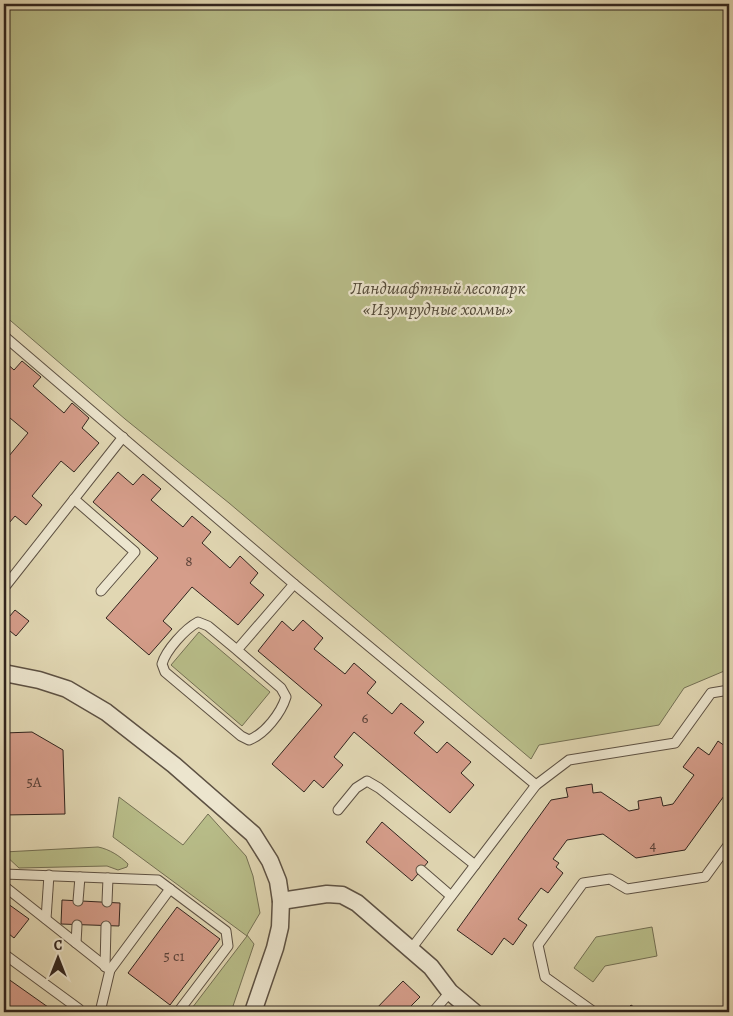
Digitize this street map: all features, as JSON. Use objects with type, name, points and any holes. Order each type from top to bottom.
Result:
[{"type":"street","points":[[4,674],[39,680],[67,689],[106,712],[174,765],[253,834],[270,861],[278,881],[281,901],[280,927],[275,948],[253,1012]]},
{"type":"street","points":[[281,901],[327,894],[342,895],[357,903],[432,967],[450,992],[474,1012]]},
{"type":"lane","points":[[4,336],[294,584],[536,785]]},
{"type":"lane","points":[[4,588],[123,437]]},
{"type":"lane","points":[[74,499],[135,552],[101,592]]},
{"type":"lane","points":[[237,650],[294,584]]},
{"type":"lane","points":[[198,622],[208,626],[237,650],[281,688],[286,697],[283,707],[258,737],[249,740],[241,736],[165,672],[162,664],[164,657],[189,627],[198,622]]},
{"type":"lane","points":[[411,949],[536,785],[569,760],[675,743],[711,693],[729,690]]},
{"type":"lane","points":[[338,810],[356,788],[367,781],[379,788],[475,865]]},
{"type":"lane","points":[[594,1012],[545,977],[538,945],[583,883],[610,879],[627,890],[705,877],[729,844]]},
{"type":"lane","points":[[421,870],[452,896]]},
{"type":"lane","points":[[4,874],[158,880],[226,931],[228,946],[178,1012],[175,1012]]},
{"type":"lane","points":[[46,919],[50,875]]},
{"type":"lane","points":[[78,901],[80,877]]},
{"type":"lane","points":[[107,902],[108,878]]},
{"type":"lane","points":[[4,886],[107,968]]},
{"type":"lane","points":[[107,968],[170,889]]},
{"type":"lane","points":[[76,943],[77,925]]},
{"type":"lane","points":[[100,1012],[107,968],[106,926]]},
{"type":"lane","points":[[4,954],[82,1012]]},
{"type":"lane","points":[[433,1012],[450,992]]},
{"type":"green space","name":"Ландшафтный лесопарк «Изумрудные холмы»","points":[[4,4],[729,4],[729,669],[684,688],[659,725],[539,745],[531,759],[229,503],[125,419],[4,315]]},
{"type":"green space","points":[[199,632],[270,692],[242,726],[171,665]]},
{"type":"green space","points":[[119,797],[183,845],[208,814],[246,856],[253,876],[260,913],[247,935],[254,944],[231,1012],[189,1012],[247,936],[113,837]]},
{"type":"green space","points":[[98,847],[118,856],[128,864],[127,867],[118,870],[107,866],[19,868],[4,854],[4,852]]},
{"type":"green space","points":[[652,927],[657,956],[605,966],[593,982],[574,968],[596,937]]},
{"type":"building","points":[[4,361],[14,370],[22,361],[41,377],[33,386],[64,413],[72,403],[89,418],[82,428],[99,443],[74,472],[61,461],[32,496],[42,505],[26,525],[15,516],[4,529],[4,462],[28,433],[4,413]]},
{"type":"building","points":[[118,472],[133,485],[143,474],[161,489],[151,500],[183,527],[192,516],[211,532],[202,543],[230,568],[240,556],[258,573],[250,583],[264,595],[238,625],[192,587],[163,621],[172,629],[149,655],[106,618],[158,558],[93,502]]},
{"type":"building","points":[[15,610],[29,621],[16,636],[4,626],[4,623]]},
{"type":"building","points":[[303,620],[323,638],[314,649],[345,674],[354,663],[376,682],[367,693],[392,714],[401,703],[424,722],[414,733],[437,753],[447,742],[471,762],[461,773],[474,785],[450,813],[354,732],[334,757],[343,765],[323,788],[314,780],[304,792],[272,764],[322,705],[258,651],[282,621],[293,631]]},
{"type":"building","points":[[32,732],[63,750],[65,814],[4,815],[4,733]]},
{"type":"building","points":[[718,741],[729,749],[729,789],[685,850],[636,858],[603,834],[567,840],[553,859],[559,863],[556,867],[563,873],[548,893],[541,888],[518,919],[527,925],[513,945],[504,938],[492,955],[457,930],[551,800],[568,797],[566,788],[592,784],[593,793],[601,792],[629,811],[639,809],[638,801],[661,797],[663,806],[673,804],[694,775],[683,767],[698,747],[709,755]]},
{"type":"building","points":[[382,822],[428,862],[412,881],[366,842]]},
{"type":"building","points":[[62,900],[120,903],[119,926],[61,924]]},
{"type":"building","points":[[4,901],[29,919],[14,938],[4,930]]},
{"type":"building","points":[[177,907],[220,939],[170,1005],[128,973]]},
{"type":"building","points":[[4,976],[55,1012],[4,1012]]},
{"type":"building","points":[[403,981],[420,997],[405,1012],[373,1012]]},
{"type":"building","points":[[631,1005],[641,1012],[625,1012]]}]
